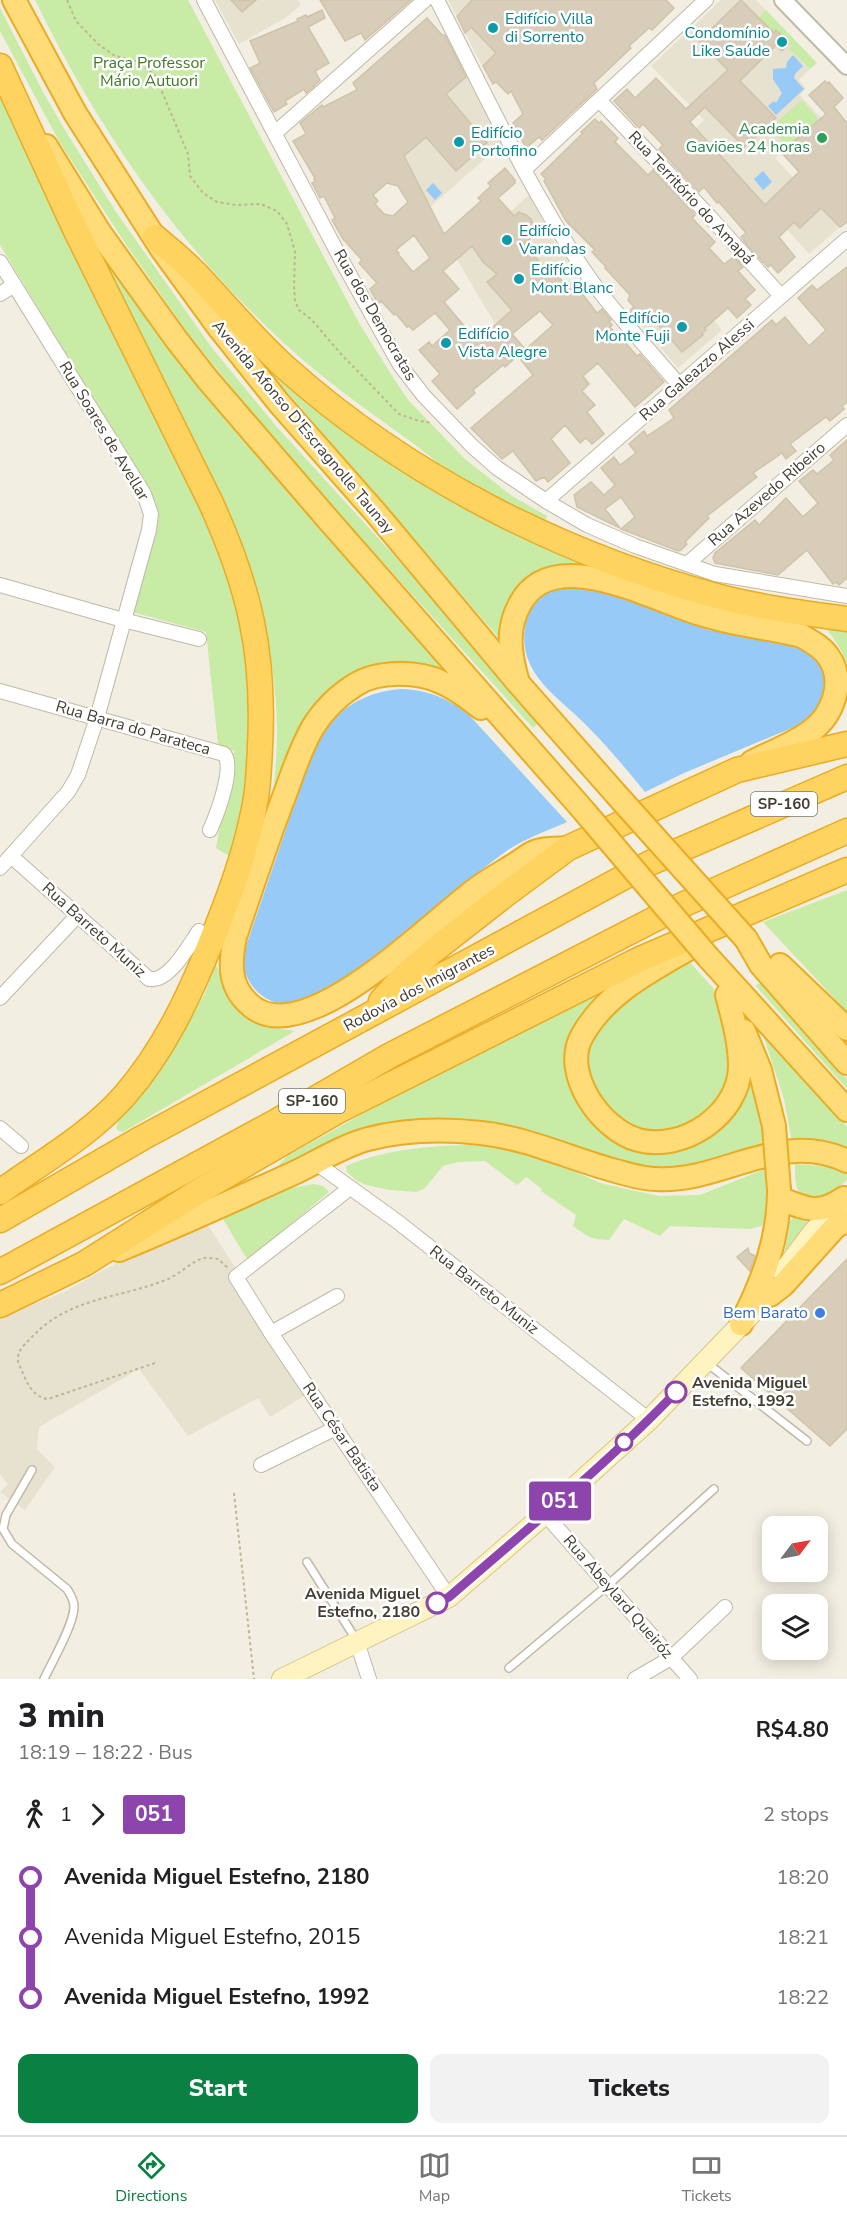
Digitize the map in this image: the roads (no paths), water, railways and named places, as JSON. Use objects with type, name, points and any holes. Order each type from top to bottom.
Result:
[{"type":"highway","name":"Avenida Afonso D'Escragnolle Taunay","points":[[14,0],[75,113],[155,237],[220,329],[279,404],[376,513],[519,684],[767,962]]},
{"type":"highway","points":[[0,60],[46,147],[100,233],[176,339],[256,438],[585,811],[708,957],[728,990],[760,1070],[774,1126],[779,1194],[771,1254],[762,1281],[741,1324]]},
{"type":"highway","points":[[0,66],[75,229],[229,543],[242,580],[255,630],[262,706],[258,786],[253,817],[240,864],[196,980],[173,1029],[126,1095],[104,1117],[0,1192]]},
{"type":"highway","points":[[155,237],[201,278],[260,344],[319,396],[352,422],[413,462],[483,503],[549,536],[647,576],[737,601],[847,620]]},
{"type":"highway","points":[[367,1016],[419,963],[568,848],[737,770],[810,732],[825,718],[835,695],[835,676],[829,657],[814,643],[802,636],[704,615],[603,580],[585,576],[551,578],[525,595],[518,606],[511,626],[510,647],[519,684]]},
{"type":"highway","points":[[535,754],[461,693],[430,677],[390,675],[373,678],[356,684],[339,696],[313,727],[276,817],[235,937],[230,958],[233,980],[242,998],[255,1010],[268,1015],[306,1012],[363,980],[476,889],[537,850],[568,848]]},
{"type":"highway","points":[[737,770],[847,744]]},
{"type":"highway","name":"Rodovia dos Imigrantes","points":[[0,1220],[142,1138],[650,863],[847,777]]},
{"type":"highway","name":"SP-160","points":[[0,1272],[277,1121],[389,1056],[680,906],[847,831]]},
{"type":"highway","points":[[84,1264],[196,1192],[336,1112],[638,960],[836,878],[847,870]]},
{"type":"highway","points":[[709,929],[690,948],[647,973],[613,998],[594,1017],[580,1038],[576,1056],[578,1072],[584,1092],[595,1110],[625,1134],[646,1141],[668,1141],[699,1130],[712,1121],[731,1099],[740,1069],[728,990]]},
{"type":"highway","points":[[767,962],[847,1029]]},
{"type":"highway","points":[[767,962],[847,1063]]},
{"type":"highway","points":[[728,990],[847,1110]]},
{"type":"highway","points":[[0,1305],[84,1264],[350,1146],[368,1140],[411,1132],[480,1132],[514,1138],[582,1161],[638,1177],[657,1179],[696,1176],[756,1157],[796,1151],[817,1152],[837,1156],[847,1161]]},
{"type":"highway","points":[[770,1295],[783,1285],[836,1226],[846,1205],[820,1210],[802,1207],[779,1194]]},
{"type":"main road","points":[[282,1679],[449,1597],[649,1420],[770,1295]]},
{"type":"street","name":"Rua dos Democratas","points":[[204,0],[400,365],[451,426],[497,468],[546,501],[587,525],[635,546],[715,573],[847,596]]},
{"type":"street","points":[[275,133],[425,0]]},
{"type":"street","points":[[437,0],[524,170],[564,239],[590,278],[679,385]]},
{"type":"street","points":[[524,170],[706,0]]},
{"type":"street","points":[[783,0],[847,66]]},
{"type":"street","name":"Rua Território do Amapá","points":[[600,101],[781,296]]},
{"type":"street","name":"Rua Galeazzo Alessi","points":[[546,501],[847,239]]},
{"type":"street","name":"Rua Soares de Avellar","points":[[0,262],[149,505],[151,514],[149,530],[97,718],[78,775],[68,792],[0,868]]},
{"type":"street","points":[[0,294],[14,285]]},
{"type":"street","name":"Rua Azevedo Ribeiro","points":[[687,564],[847,424]]},
{"type":"street","points":[[0,585],[199,639]]},
{"type":"street","name":"Rua Barra do Parateca","points":[[0,691],[224,754],[228,762],[228,769],[219,807],[210,830]]},
{"type":"street","name":"Rua Barreto Muniz","points":[[11,856],[144,976],[152,980],[161,978],[172,969],[199,931]]},
{"type":"street","points":[[0,998],[78,915]]},
{"type":"street","points":[[0,1128],[21,1146]]},
{"type":"street","name":"Rua Barreto Muniz","points":[[316,1163],[398,1222],[649,1420]]},
{"type":"street","name":"Rua César Batista","points":[[350,1188],[236,1277],[271,1334],[449,1597]]},
{"type":"street","points":[[271,1334],[337,1296]]},
{"type":"street","points":[[261,1466],[336,1428]]},
{"type":"street","name":"Rua Abeylard Queiróz","points":[[545,1514],[609,1584],[690,1679]]},
{"type":"street","points":[[635,1679],[671,1658],[725,1607]]},
{"type":"street","points":[[357,1642],[369,1679]]},
{"type":"lane","points":[[705,1361],[807,1441]]},
{"type":"lane","points":[[32,1470],[6,1515],[3,1529],[12,1544],[66,1589],[72,1597],[74,1607],[66,1632],[44,1679]]},
{"type":"lane","points":[[509,1668],[609,1584],[714,1489]]},
{"type":"lane","points":[[306,1562],[357,1642]]},
{"type":"water","points":[[793,55],[803,66],[794,78],[804,89],[776,115],[768,106],[774,101],[776,103],[782,93],[773,79],[773,69],[786,68],[787,62]]},
{"type":"water","points":[[763,171],[772,182],[763,190],[754,179]]},
{"type":"water","points":[[433,183],[442,193],[435,200],[426,190]]},
{"type":"water","points":[[566,585],[607,592],[708,630],[799,643],[809,649],[823,666],[824,699],[811,720],[684,773],[645,792],[595,735],[543,684],[528,659],[525,628],[530,610],[543,595]]},
{"type":"water","points":[[401,689],[437,696],[469,715],[567,822],[512,847],[367,963],[322,993],[295,1004],[273,1001],[255,989],[244,970],[242,958],[313,750],[328,725],[348,707],[373,695]]},
{"type":"place","name":"Edifício Villa di Sorrento","points":[[493,28]]},
{"type":"place","name":"Condomínio Like Saúde","points":[[782,42]]},
{"type":"place","name":"Academia Gaviões 24 horas","points":[[822,138]]},
{"type":"place","name":"Edifício Portofino","points":[[459,142]]},
{"type":"place","name":"Edifício Varandas","points":[[507,240]]},
{"type":"place","name":"Edifício Mont Blanc","points":[[519,279]]},
{"type":"place","name":"Edifício Monte Fuji","points":[[682,327]]},
{"type":"place","name":"Edifício Vista Alegre","points":[[446,343]]},
{"type":"place","name":"Bem Barato","points":[[820,1313]]},
{"type":"place","name":"Avenida Miguel Estefno, 1992","points":[[676,1392]]},
{"type":"place","name":"Avenida Miguel Estefno, 2180","points":[[437,1603]]},
{"type":"park label","name":"Praça Professor Mário Autuori","points":[[149,72]]}]
